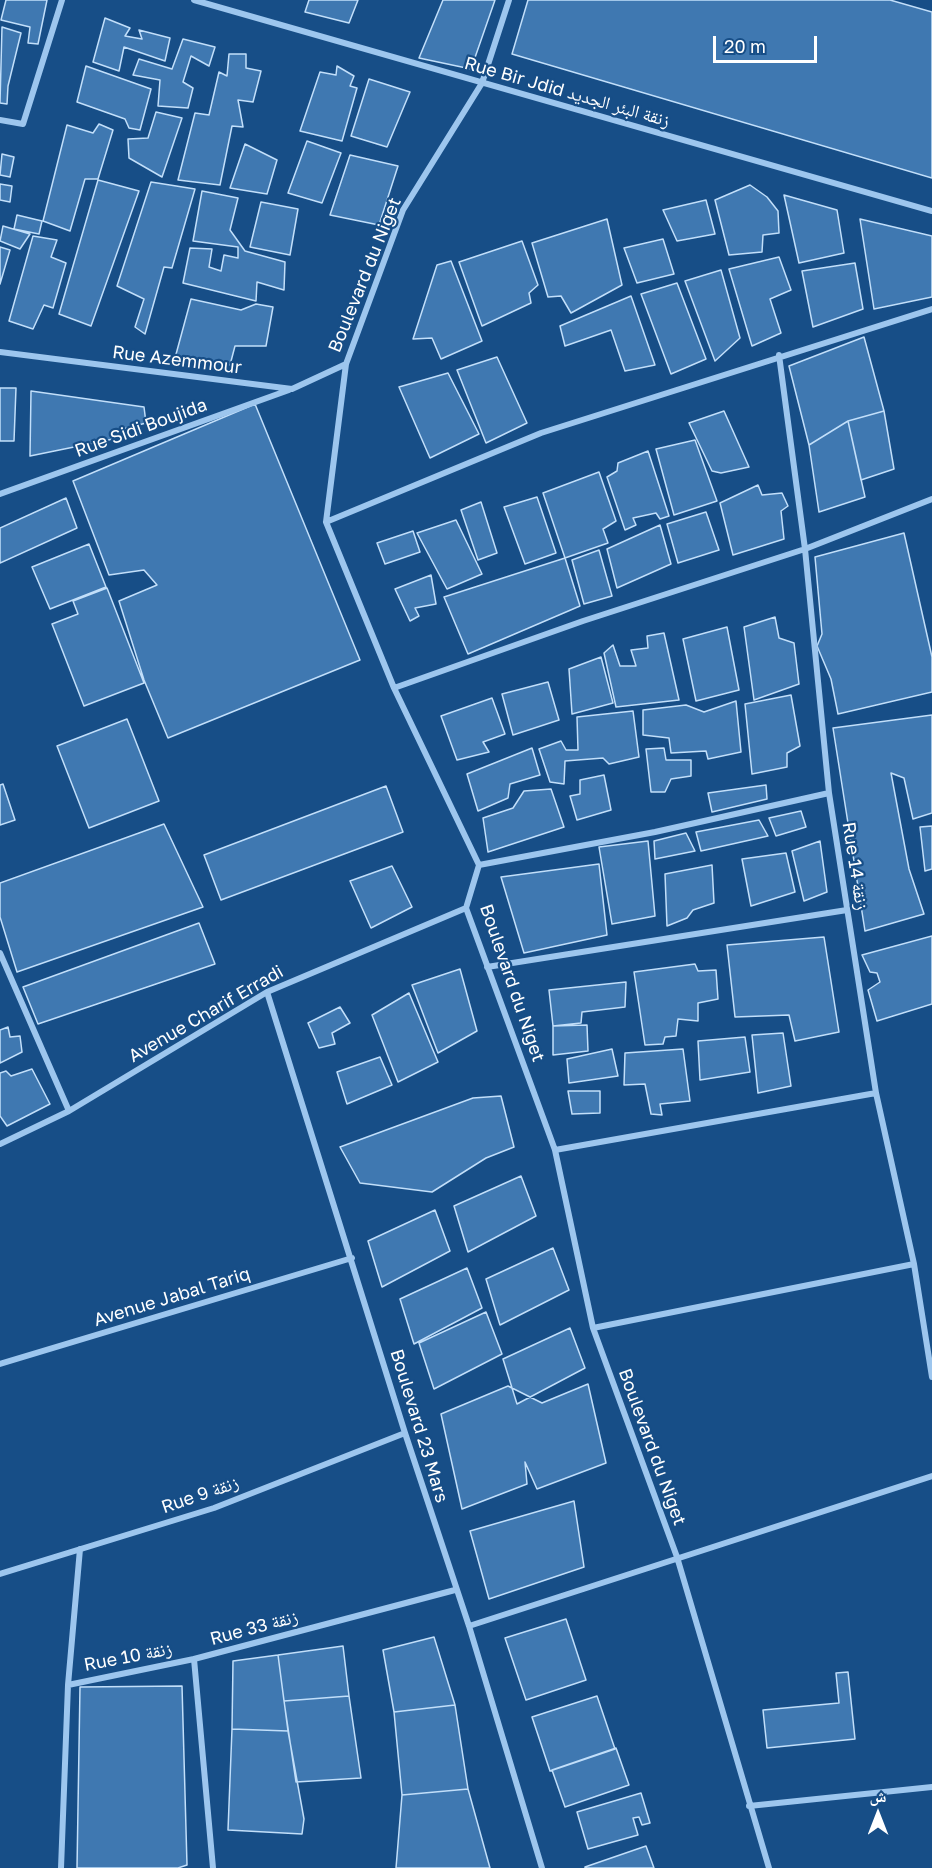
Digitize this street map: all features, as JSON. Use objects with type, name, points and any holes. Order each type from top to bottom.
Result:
[{"type":"street","points":[[0,120],[24,124],[62,0]]},
{"type":"street","name":"Rue Bir Jdid زنقة البئر الجديد","points":[[194,0],[932,211]]},
{"type":"street","name":"Boulevard du Niget","points":[[508,0],[482,83],[404,210],[346,364],[326,522],[394,688],[479,865],[466,908],[555,1150],[593,1328],[677,1557],[769,1868]]},
{"type":"street","points":[[326,522],[541,433],[932,309]]},
{"type":"street","name":"Rue Azemmour","points":[[0,352],[292,389]]},
{"type":"street","name":"Rue 14 زنقة","points":[[779,356],[806,549],[828,793],[876,1093],[914,1264],[932,1377]]},
{"type":"street","points":[[292,389],[346,364]]},
{"type":"street","name":"Rue Sidi Boujida","points":[[0,494],[292,389]]},
{"type":"street","points":[[394,688],[583,621],[806,549],[932,499]]},
{"type":"street","points":[[479,865],[655,832],[828,793]]},
{"type":"street","name":"Avenue Charif Erradi","points":[[0,1144],[69,1111],[267,992],[466,908]]},
{"type":"street","points":[[487,967],[847,910]]},
{"type":"street","points":[[0,953],[69,1111]]},
{"type":"street","name":"Boulevard 23 Mars","points":[[267,992],[455,1590],[469,1626],[542,1868]]},
{"type":"street","points":[[555,1150],[876,1093]]},
{"type":"street","name":"Avenue Jabal Tariq","points":[[0,1364],[352,1258]]},
{"type":"street","points":[[593,1328],[914,1264]]},
{"type":"street","name":"Rue 9 زنقة","points":[[0,1574],[214,1508],[405,1433]]},
{"type":"street","points":[[469,1626],[932,1476]]},
{"type":"street","points":[[61,1868],[68,1685],[80,1549]]},
{"type":"street","name":"Rue 33 زنقة","points":[[213,1868],[194,1659],[455,1590]]},
{"type":"street","name":"Rue 10 زنقة","points":[[68,1685],[194,1659]]},
{"type":"street","points":[[749,1806],[932,1787]]},
{"type":"building","points":[[6,0],[47,0],[38,44],[28,43],[30,27],[1,20]]},
{"type":"building","points":[[309,0],[358,0],[349,23],[305,12]]},
{"type":"building","points":[[443,0],[495,0],[471,69],[419,58]]},
{"type":"building","points":[[528,0],[890,0],[932,12],[932,178],[512,54]]},
{"type":"building","points":[[105,18],[130,28],[125,36],[142,39],[139,30],[170,38],[165,61],[124,47],[119,71],[93,62]]},
{"type":"building","points":[[2,27],[21,33],[8,86],[7,104],[0,103]]},
{"type":"building","points":[[183,39],[215,47],[209,66],[191,56],[183,82],[193,88],[188,108],[158,106],[160,80],[133,75],[139,59],[172,69]]},
{"type":"building","points":[[229,54],[246,54],[246,68],[261,71],[253,102],[238,100],[243,127],[232,126],[220,185],[178,180],[195,113],[209,115],[219,72],[227,76]]},
{"type":"building","points":[[86,66],[151,89],[140,130],[129,128],[125,119],[77,102]]},
{"type":"building","points":[[337,66],[354,76],[350,86],[357,88],[342,141],[300,131],[320,72],[336,75]]},
{"type":"building","points":[[369,79],[410,92],[387,147],[351,136]]},
{"type":"building","points":[[156,112],[182,118],[162,177],[129,158],[128,139],[148,138]]},
{"type":"building","points":[[99,124],[113,130],[98,179],[85,179],[70,231],[43,221],[67,125],[93,133]]},
{"type":"building","points":[[307,141],[341,153],[322,203],[288,193]]},
{"type":"building","points":[[245,144],[277,160],[267,194],[230,188]]},
{"type":"building","points":[[2,154],[14,157],[10,177],[0,175]]},
{"type":"building","points":[[350,155],[398,166],[379,225],[330,215]]},
{"type":"building","points":[[98,180],[139,191],[91,326],[59,314]]},
{"type":"building","points":[[151,182],[195,189],[172,268],[164,267],[145,334],[135,327],[144,299],[117,286]]},
{"type":"building","points":[[0,184],[12,186],[10,202],[0,200]]},
{"type":"building","points":[[750,185],[767,197],[778,211],[779,233],[763,235],[762,252],[729,255],[715,200]]},
{"type":"building","points":[[202,191],[238,198],[230,230],[245,251],[285,262],[284,290],[257,282],[256,301],[183,283],[190,248],[212,249],[209,267],[221,271],[224,255],[238,258],[238,247],[193,241]]},
{"type":"building","points":[[784,195],[837,210],[844,253],[799,263]]},
{"type":"building","points":[[706,200],[715,234],[677,241],[663,210]]},
{"type":"building","points":[[261,202],[298,209],[290,255],[250,247]]},
{"type":"building","points":[[17,215],[42,221],[39,234],[14,229]]},
{"type":"building","points":[[607,219],[622,285],[571,313],[561,296],[548,297],[532,243]]},
{"type":"building","points":[[860,219],[932,236],[932,297],[874,309]]},
{"type":"building","points":[[3,226],[30,234],[20,249],[0,241]]},
{"type":"building","points":[[33,236],[57,240],[51,257],[66,263],[53,308],[44,305],[33,329],[9,321]]},
{"type":"building","points":[[663,239],[674,274],[637,283],[624,248]]},
{"type":"building","points":[[522,241],[538,285],[529,293],[531,303],[482,326],[459,262]]},
{"type":"building","points":[[0,247],[10,250],[0,284]]},
{"type":"building","points":[[779,257],[791,290],[770,299],[781,333],[752,346],[729,269]]},
{"type":"building","points":[[451,261],[482,341],[441,359],[432,338],[413,339],[437,265]]},
{"type":"building","points":[[855,263],[863,309],[813,327],[802,271]]},
{"type":"building","points":[[721,270],[740,338],[715,361],[685,281]]},
{"type":"building","points":[[677,283],[706,359],[671,374],[641,294]]},
{"type":"building","points":[[631,296],[655,365],[625,371],[611,330],[565,346],[560,326]]},
{"type":"building","points":[[191,299],[241,310],[256,304],[273,307],[266,346],[235,346],[230,365],[175,358]]},
{"type":"building","points":[[864,337],[884,411],[848,421],[809,445],[789,366]]},
{"type":"building","points":[[497,357],[527,423],[486,443],[457,370]]},
{"type":"building","points":[[448,373],[479,434],[430,458],[399,387]]},
{"type":"building","points":[[0,388],[16,388],[14,441],[0,441]]},
{"type":"building","points":[[31,391],[144,407],[146,423],[123,429],[123,437],[30,456]]},
{"type":"building","points":[[255,404],[360,660],[168,738],[144,680],[119,601],[157,585],[144,570],[109,575],[73,481]]},
{"type":"building","points":[[724,411],[749,467],[721,473],[712,471],[689,423]]},
{"type":"building","points":[[884,411],[894,469],[861,480],[848,421]]},
{"type":"building","points":[[848,421],[865,497],[819,512],[809,445]]},
{"type":"building","points":[[695,440],[717,501],[674,515],[656,449]]},
{"type":"building","points":[[648,451],[669,516],[660,519],[656,513],[633,518],[636,525],[625,530],[607,477],[617,471],[618,463]]},
{"type":"building","points":[[599,472],[616,521],[603,529],[608,543],[565,558],[543,493]]},
{"type":"building","points":[[758,485],[762,495],[782,493],[788,506],[781,511],[784,539],[733,555],[720,503]]},
{"type":"building","points":[[537,497],[556,553],[525,564],[504,507]]},
{"type":"building","points":[[66,498],[77,528],[0,563],[0,528]]},
{"type":"building","points":[[481,502],[497,553],[478,560],[461,510]]},
{"type":"building","points":[[706,512],[719,550],[678,563],[667,524]]},
{"type":"building","points":[[456,520],[482,574],[447,589],[417,533]]},
{"type":"building","points":[[660,525],[671,564],[617,588],[607,549]]},
{"type":"building","points":[[413,531],[420,552],[385,564],[377,543]]},
{"type":"building","points":[[904,533],[932,657],[932,692],[838,714],[831,679],[817,646],[822,634],[815,557]]},
{"type":"building","points":[[89,544],[106,587],[50,609],[32,567]]},
{"type":"building","points":[[599,550],[612,596],[584,604],[572,560]]},
{"type":"building","points":[[565,558],[580,606],[468,654],[444,597]]},
{"type":"building","points":[[431,575],[436,604],[415,608],[419,616],[410,621],[395,589]]},
{"type":"building","points":[[107,588],[144,683],[84,706],[52,624],[78,614],[73,601]]},
{"type":"building","points":[[775,617],[779,638],[794,643],[799,684],[754,700],[744,627]]},
{"type":"building","points":[[727,627],[739,690],[696,701],[683,639]]},
{"type":"building","points":[[664,633],[679,700],[616,707],[604,653],[613,645],[620,666],[636,666],[631,650],[648,648],[647,636]]},
{"type":"building","points":[[601,657],[613,703],[572,714],[569,669]]},
{"type":"building","points":[[548,682],[559,720],[513,735],[502,694]]},
{"type":"building","points":[[791,695],[800,746],[787,753],[787,767],[752,774],[745,704]]},
{"type":"building","points":[[492,698],[505,734],[483,742],[489,752],[457,760],[441,716]]},
{"type":"building","points":[[736,701],[741,752],[708,759],[706,751],[671,753],[669,738],[643,735],[643,710],[686,705],[704,712]]},
{"type":"building","points":[[633,711],[639,757],[609,764],[603,758],[565,761],[564,784],[550,782],[539,749],[561,741],[566,750],[578,750],[577,717]]},
{"type":"building","points":[[932,715],[932,813],[913,819],[904,778],[891,773],[909,869],[924,914],[865,931],[833,728]]},
{"type":"building","points":[[127,719],[159,801],[89,828],[57,746]]},
{"type":"building","points":[[532,748],[540,775],[510,784],[508,798],[478,811],[467,774]]},
{"type":"building","points":[[664,748],[666,760],[691,760],[691,776],[671,779],[665,792],[651,792],[646,749]]},
{"type":"building","points":[[604,775],[611,810],[577,820],[570,796],[580,794],[580,780]]},
{"type":"building","points":[[3,784],[15,820],[0,825],[0,785]]},
{"type":"building","points":[[766,785],[767,799],[712,812],[708,793]]},
{"type":"building","points":[[386,786],[403,832],[221,900],[204,855]]},
{"type":"building","points":[[551,789],[564,827],[488,852],[483,818],[513,808],[524,791]]},
{"type":"building","points":[[801,811],[806,827],[776,836],[769,818]]},
{"type":"building","points":[[759,820],[768,836],[701,851],[696,832]]},
{"type":"building","points":[[164,824],[203,907],[17,972],[0,917],[0,883]]},
{"type":"building","points":[[932,826],[932,869],[925,871],[920,827]]},
{"type":"building","points":[[686,833],[695,851],[655,859],[654,841]]},
{"type":"building","points":[[648,841],[655,916],[612,924],[599,847]]},
{"type":"building","points":[[820,841],[827,892],[804,901],[792,851]]},
{"type":"building","points":[[786,853],[795,892],[751,906],[742,859]]},
{"type":"building","points":[[599,864],[607,935],[524,953],[501,877]]},
{"type":"building","points":[[712,865],[714,903],[693,910],[687,918],[667,926],[665,874]]},
{"type":"building","points":[[392,866],[412,907],[371,928],[350,881]]},
{"type":"building","points":[[199,923],[215,964],[38,1024],[23,987]]},
{"type":"building","points":[[932,936],[932,1004],[877,1021],[868,990],[880,982],[877,973],[870,972],[862,955]]},
{"type":"building","points":[[824,937],[839,1032],[795,1041],[789,1015],[735,1017],[727,945]]},
{"type":"building","points":[[695,964],[698,971],[716,970],[718,999],[698,1003],[698,1021],[678,1019],[676,1036],[665,1037],[663,1044],[645,1045],[634,972]]},
{"type":"building","points":[[460,969],[477,1031],[438,1053],[412,985]]},
{"type":"building","points":[[626,982],[625,1007],[582,1012],[581,1023],[553,1026],[549,990]]},
{"type":"building","points":[[409,993],[438,1062],[398,1082],[372,1015]]},
{"type":"building","points":[[340,1007],[350,1023],[332,1033],[335,1044],[319,1048],[308,1023]]},
{"type":"building","points":[[587,1025],[588,1051],[553,1055],[553,1026]]},
{"type":"building","points":[[8,1027],[10,1037],[20,1036],[22,1052],[0,1063],[0,1030]]},
{"type":"building","points":[[783,1033],[791,1086],[758,1093],[752,1035]]},
{"type":"building","points":[[745,1037],[750,1072],[700,1080],[698,1041]]},
{"type":"building","points":[[612,1049],[618,1076],[569,1083],[567,1059]]},
{"type":"building","points":[[683,1049],[690,1101],[660,1104],[662,1115],[651,1114],[645,1084],[624,1085],[625,1053]]},
{"type":"building","points":[[380,1057],[392,1085],[347,1104],[337,1072]]},
{"type":"building","points":[[32,1069],[50,1104],[7,1126],[0,1116],[0,1073],[6,1071],[11,1076]]},
{"type":"building","points":[[568,1091],[600,1091],[600,1113],[572,1114]]},
{"type":"building","points":[[501,1096],[514,1147],[486,1158],[432,1192],[360,1183],[340,1147],[473,1098]]},
{"type":"building","points":[[521,1176],[536,1216],[468,1252],[454,1206]]},
{"type":"building","points":[[435,1210],[450,1251],[382,1287],[368,1241]]},
{"type":"building","points":[[553,1248],[569,1290],[500,1325],[486,1279]]},
{"type":"building","points":[[467,1268],[482,1308],[414,1344],[400,1299]]},
{"type":"building","points":[[486,1312],[502,1354],[434,1389],[419,1343]]},
{"type":"building","points":[[570,1328],[585,1368],[517,1404],[503,1359]]},
{"type":"building","points":[[588,1384],[606,1463],[537,1489],[525,1462],[527,1484],[462,1509],[441,1414],[508,1386],[542,1403]]},
{"type":"building","points":[[574,1501],[584,1567],[489,1599],[470,1531]]},
{"type":"building","points":[[566,1619],[586,1680],[526,1700],[505,1638]]},
{"type":"building","points":[[434,1637],[455,1705],[394,1712],[383,1650]]},
{"type":"building","points":[[343,1646],[349,1696],[284,1701],[278,1655]]},
{"type":"building","points":[[278,1655],[288,1731],[232,1729],[233,1661]]},
{"type":"building","points":[[848,1672],[855,1739],[767,1748],[763,1710],[839,1703],[836,1673]]},
{"type":"building","points":[[182,1686],[187,1865],[178,1868],[77,1868],[80,1687]]},
{"type":"building","points":[[349,1696],[361,1778],[296,1782],[284,1701]]},
{"type":"building","points":[[597,1696],[615,1749],[550,1771],[532,1717]]},
{"type":"building","points":[[455,1705],[468,1789],[402,1795],[394,1712]]},
{"type":"building","points":[[232,1729],[288,1731],[304,1819],[302,1834],[228,1830]]},
{"type":"building","points":[[616,1748],[629,1785],[565,1807],[552,1770]]},
{"type":"building","points":[[468,1789],[490,1868],[396,1868],[402,1795]]},
{"type":"building","points":[[641,1793],[650,1823],[642,1825],[639,1817],[633,1818],[638,1835],[588,1849],[577,1812]]},
{"type":"building","points":[[646,1846],[654,1868],[585,1868],[585,1867]]}]
